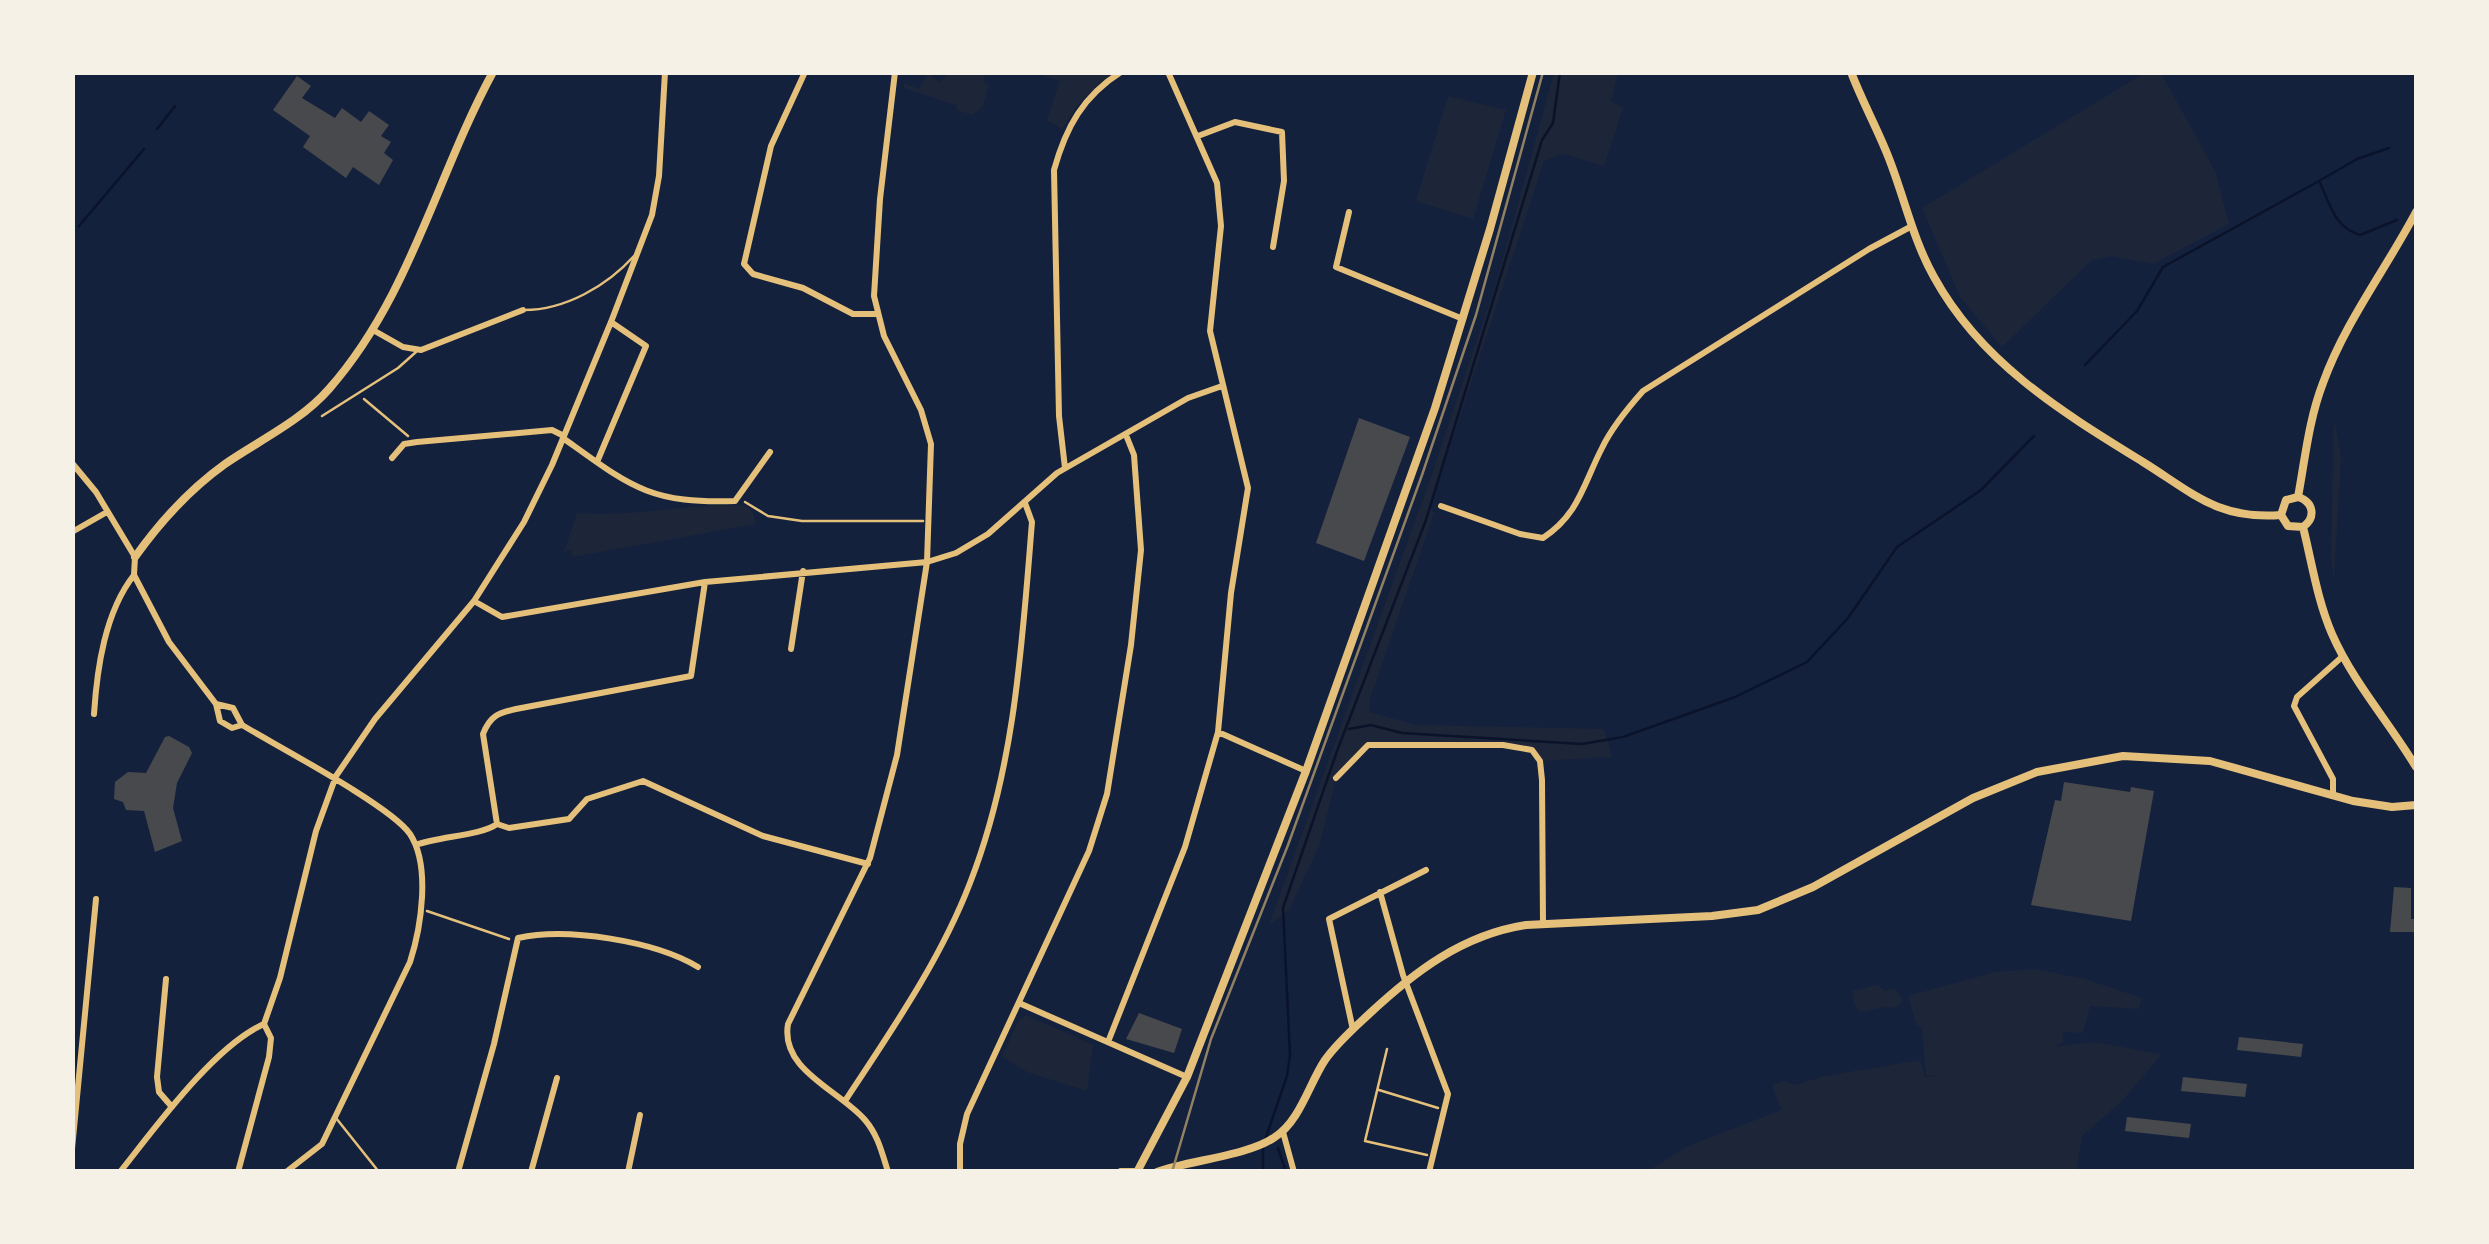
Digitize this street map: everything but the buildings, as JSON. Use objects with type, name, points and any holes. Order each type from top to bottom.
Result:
[{"type":"main road","points":[[136,557],[172,513],[210,476],[321,398],[372,330],[406,272],[493,72]]},
{"type":"main road","points":[[1121,1172],[1135,1172],[1187,1078],[1306,771],[1435,408],[1533,72]]},
{"type":"main road","points":[[1851,72],[1887,152],[1934,278],[1981,343],[2064,414],[2219,508],[2248,516],[2280,515]]},
{"type":"main road","points":[[2298,497],[2312,416],[2323,381],[2416,212]]},
{"type":"main road","points":[[2298,497],[2308,501],[2312,510],[2310,520],[2302,527],[2288,526],[2280,515],[2284,503],[2298,497]]},
{"type":"main road","points":[[2302,527],[2319,597],[2343,656],[2416,767]]},
{"type":"main road","points":[[1157,1172],[1258,1145],[1279,1134],[1324,1060],[1353,1030],[1428,963],[1465,943],[1501,930],[1543,924],[1758,910],[1813,887],[1973,798],[2037,772],[2124,756],[2210,761],[2392,808],[2416,804]]},
{"type":"street","points":[[120,1172],[172,1107],[239,1037],[264,1024],[280,978],[316,831],[334,780],[364,734],[474,601],[524,522],[564,437],[642,247],[657,192],[665,72]]},
{"type":"street","points":[[805,72],[771,146],[744,264],[753,274],[802,288],[853,314],[877,314]]},
{"type":"street","points":[[888,1172],[872,1130],[846,1101],[791,1056],[786,1030],[868,864],[897,756],[927,562],[933,456],[929,431],[877,314],[874,266],[895,72]]},
{"type":"street","points":[[1065,468],[1059,416],[1054,170],[1070,122],[1095,92],[1121,72]]},
{"type":"street","points":[[1108,1042],[1185,847],[1218,732],[1231,592],[1248,488],[1209,323],[1221,210],[1214,174],[1168,72]]},
{"type":"street","points":[[1197,136],[1235,122],[1282,132],[1284,181],[1273,247]]},
{"type":"street","points":[[1349,212],[1336,267],[1463,319]]},
{"type":"street","points":[[1441,506],[1520,534],[1543,538],[1565,523],[1610,433],[1643,391],[1869,249],[1913,226]]},
{"type":"street","points":[[372,330],[402,347],[417,350],[437,346],[523,310]]},
{"type":"street","points":[[596,462],[646,346],[612,322]]},
{"type":"street","points":[[474,601],[502,617],[704,582],[927,562],[956,553],[988,534],[1065,468],[1204,390],[1222,386]]},
{"type":"street","points":[[392,458],[404,444],[552,430],[625,483],[673,500],[734,501],[770,452]]},
{"type":"street","points":[[960,1172],[960,1144],[967,1114],[1089,851],[1107,794],[1131,645],[1141,550],[1134,455],[1126,435]]},
{"type":"street","points":[[72,464],[136,557],[134,575],[109,626],[94,714]]},
{"type":"street","points":[[846,1101],[936,956],[970,884],[990,824],[1022,654],[1032,522],[1026,502]]},
{"type":"street","points":[[72,532],[107,512]]},
{"type":"street","points":[[791,649],[803,571]]},
{"type":"street","points":[[134,575],[169,642],[216,704],[222,724],[242,726]]},
{"type":"street","points":[[497,824],[483,734],[487,723],[499,713],[516,709],[691,676],[704,582]]},
{"type":"street","points":[[2333,794],[2333,779],[2294,706],[2296,697],[2343,656]]},
{"type":"street","points":[[216,704],[231,707],[242,726],[396,819],[416,845],[421,869],[416,943],[404,976],[318,1148],[286,1172]]},
{"type":"street","points":[[1218,732],[1306,771]]},
{"type":"street","points":[[1336,778],[1368,745],[1503,745],[1532,750],[1540,760],[1542,780],[1543,924]]},
{"type":"street","points":[[497,824],[509,828],[569,819],[587,798],[644,780],[762,836],[868,864]]},
{"type":"street","points":[[416,845],[438,837],[488,830],[497,824]]},
{"type":"street","points":[[1353,1030],[1327,924],[1329,919],[1426,870]]},
{"type":"street","points":[[1380,892],[1405,981],[1448,1094],[1429,1172]]},
{"type":"street","points":[[72,1149],[96,899]]},
{"type":"street","points":[[458,1172],[494,1044],[515,941],[523,936],[598,936],[698,967]]},
{"type":"street","points":[[166,979],[156,1077],[160,1092],[172,1107]]},
{"type":"street","points":[[1019,1003],[1187,1078]]},
{"type":"street","points":[[238,1172],[268,1057],[271,1038],[264,1024]]},
{"type":"street","points":[[530,1172],[557,1078]]},
{"type":"street","points":[[628,1172],[640,1115]]},
{"type":"street","points":[[1279,1134],[1294,1172]]},
{"type":"lane","points":[[523,310],[538,310],[606,283],[642,247]]},
{"type":"lane","points":[[322,416],[398,368],[417,350]]},
{"type":"lane","points":[[336,1117],[378,1172]]},
{"type":"path","points":[[356,392],[417,442]]},
{"type":"path","points":[[734,501],[747,502],[768,516],[802,521],[929,521]]},
{"type":"path","points":[[421,910],[515,941]]},
{"type":"path","points":[[1387,1049],[1365,1141],[1433,1156]]},
{"type":"path","points":[[1378,1089],[1444,1110]]},
{"type":"path","points":[[1398,1149],[1400,1140]]},
{"type":"shaded area","points":[[2146,72],[2161,73],[2215,171],[2229,224],[2153,264],[2111,256],[2092,260],[2002,347],[1960,297],[1922,208]]},
{"type":"shaded area","points":[[928,73],[939,82],[949,73],[986,73],[983,81],[989,85],[983,107],[972,115],[957,110],[956,105],[904,88],[904,83],[919,89]]},
{"type":"shaded area","points":[[1034,73],[1113,73],[1079,103],[1062,129],[1047,120],[1060,81]]},
{"type":"shaded area","points":[[1554,73],[1618,73],[1611,101],[1623,108],[1604,166],[1563,154],[1544,161],[1430,508],[1434,513],[1370,699],[1369,712],[1416,725],[1604,729],[1612,757],[1540,761],[1532,750],[1503,745],[1368,745],[1336,778],[1319,847],[1289,910],[1269,925],[1431,477],[1498,277]]},
{"type":"shaded area","points":[[1448,96],[1506,110],[1473,219],[1416,201]]},
{"type":"shaded area","points":[[2334,418],[2341,457],[2334,581],[2331,557]]},
{"type":"shaded area","points":[[746,506],[756,524],[572,557],[571,550],[564,552],[577,513]]},
{"type":"shaded area","points":[[2034,969],[2085,979],[2142,998],[2139,1009],[2090,1006],[2083,1033],[2063,1032],[2063,1042],[2054,1047],[2093,1042],[2162,1054],[2121,1102],[2082,1136],[2076,1171],[1648,1171],[1688,1146],[1781,1110],[1772,1085],[1784,1081],[1795,1085],[1920,1060],[1925,1077],[1937,1075],[1926,1075],[1922,1027],[1917,1027],[1908,996],[1995,972]]},
{"type":"shaded area","points":[[1878,985],[1884,991],[1895,988],[1903,1000],[1896,1008],[1861,1012],[1854,1004],[1852,991]]},
{"type":"shaded area","points":[[1026,1015],[1093,1045],[1087,1091],[1027,1072],[1002,1056],[1019,1020]]},
{"type":"waterway","points":[[1265,1140],[1287,1076],[1290,1055],[1283,908],[1337,751],[1426,520],[1542,140],[1553,123],[1560,72]]},
{"type":"waterway","points":[[157,129],[175,106]]},
{"type":"waterway","points":[[2319,181],[2357,159],[2389,148]]},
{"type":"waterway","points":[[79,226],[144,149]]},
{"type":"waterway","points":[[2085,365],[2137,311],[2163,267],[2319,181],[2334,214],[2351,231],[2360,235],[2397,220]]},
{"type":"waterway","points":[[1349,729],[1371,725],[1402,733],[1582,744],[1623,737],[1735,697],[1807,662],[1848,618],[1897,547],[1981,490],[2034,436]]},
{"type":"waterway","points":[[1263,1147],[1263,1172]]},
{"type":"waterway","points":[[1278,1148],[1286,1172]]},
{"type":"railway","points":[[1172,1172],[1211,1039],[1288,845],[1476,315],[1543,72]]}]
